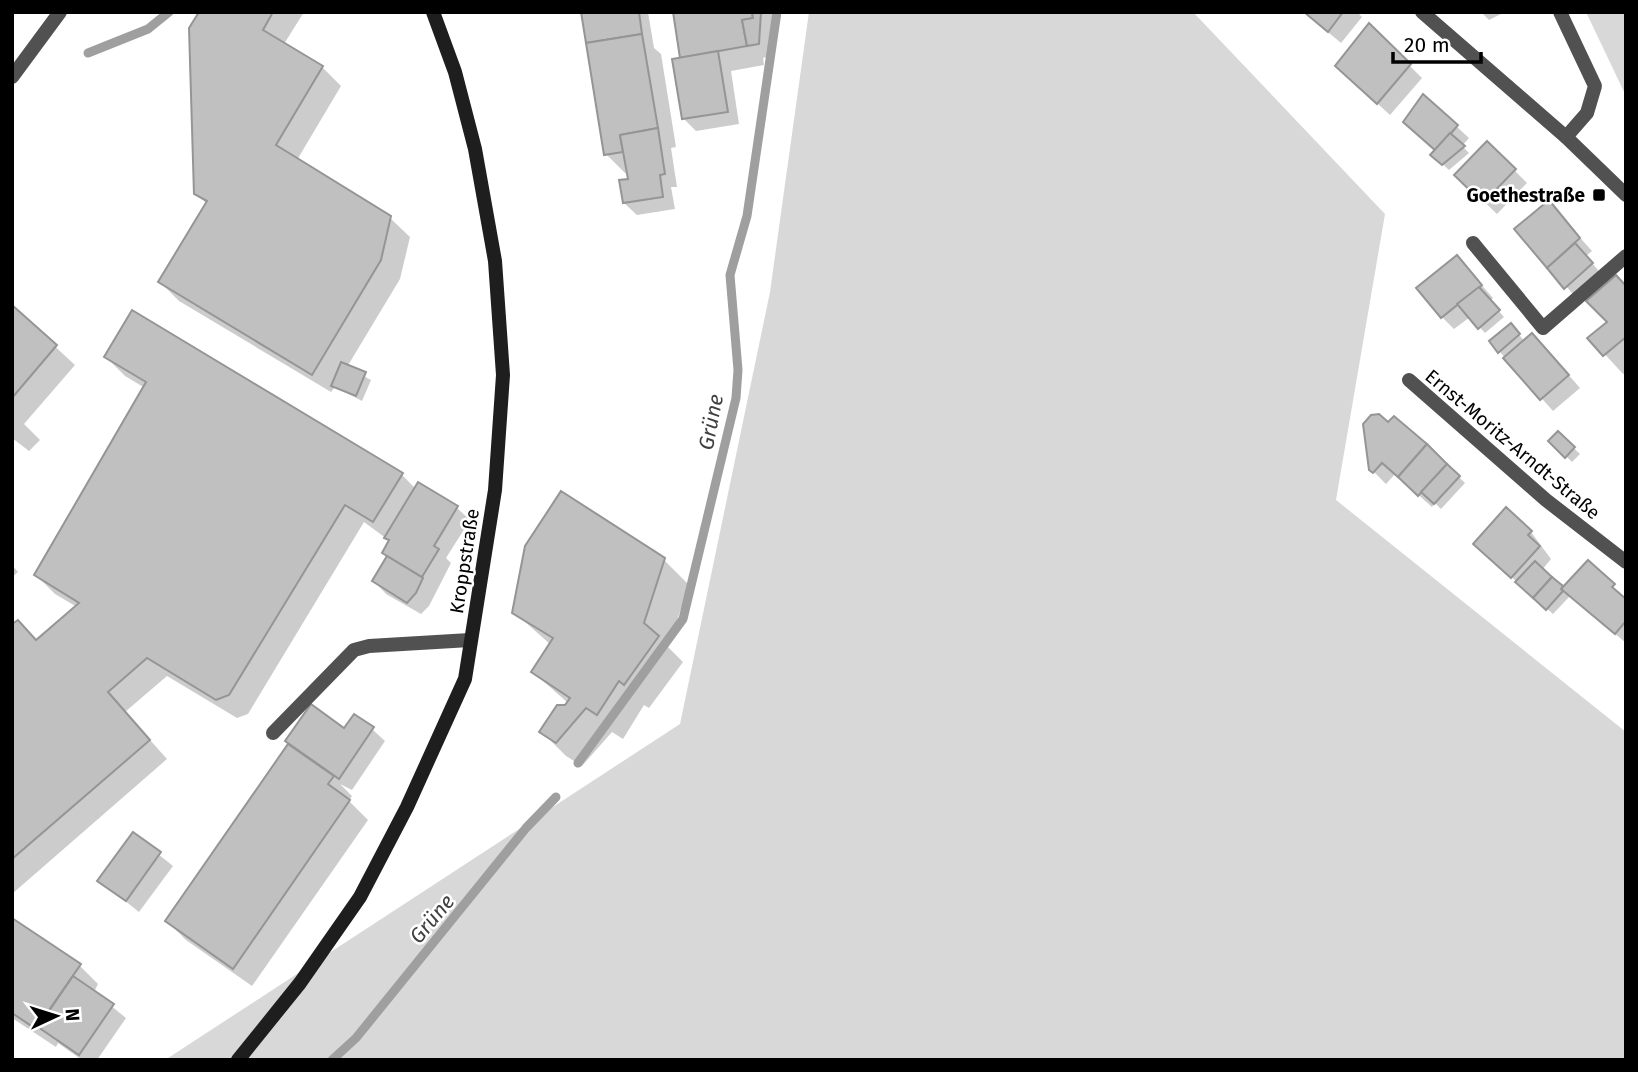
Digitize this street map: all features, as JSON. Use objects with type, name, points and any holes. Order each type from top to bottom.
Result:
[{"type":"street","points":[[12,77],[60,12]]},
{"type":"street","name":"Kroppstraße","points":[[238,1060],[300,983],[360,897],[407,807],[465,679],[495,490],[503,375],[495,261],[475,149],[455,72],[433,12]]},
{"type":"street","points":[[1422,12],[1566,137],[1626,195]]},
{"type":"street","points":[[1560,12],[1595,86],[1587,113],[1566,137]]},
{"type":"street","points":[[1473,243],[1543,328],[1626,256]]},
{"type":"street","name":"Ernst-Moritz-Arndt-Straße","points":[[1409,380],[1546,500],[1626,562]]},
{"type":"street","points":[[273,733],[354,650],[369,646],[470,640]]},
{"type":"shaded area","points":[[809,12],[1193,12],[1385,214],[1336,500],[1626,732],[1626,1060],[165,1060],[680,724],[770,292]]},
{"type":"shaded area","points":[[1586,12],[1626,12],[1626,96]]},
{"type":"building","points":[[199,12],[273,12],[263,30],[323,66],[276,145],[391,216],[381,260],[312,375],[158,282],[207,201],[194,194],[189,28]]},
{"type":"building","points":[[581,12],[639,12],[642,34],[586,43]]},
{"type":"building","points":[[673,12],[752,12],[753,18],[742,20],[747,46],[680,58]]},
{"type":"building","points":[[752,12],[761,12],[759,44],[747,46],[742,20],[753,18]]},
{"type":"building","points":[[1304,12],[1343,12],[1328,32]]},
{"type":"building","points":[[1369,23],[1411,64],[1377,104],[1335,66]]},
{"type":"building","points":[[642,34],[658,128],[620,135],[623,152],[604,155],[586,43]]},
{"type":"building","points":[[718,51],[728,112],[682,119],[672,59]]},
{"type":"building","points":[[1423,94],[1458,125],[1436,151],[1403,122]]},
{"type":"building","points":[[658,128],[665,174],[660,175],[663,197],[623,203],[619,180],[628,179],[620,135]]},
{"type":"building","points":[[1450,133],[1465,146],[1442,165],[1430,155]]},
{"type":"building","points":[[1487,141],[1516,169],[1483,203],[1454,175]]},
{"type":"building","points":[[1549,200],[1580,238],[1547,268],[1514,229]]},
{"type":"building","points":[[1575,243],[1593,263],[1564,289],[1547,268]]},
{"type":"building","points":[[1457,255],[1482,285],[1441,318],[1416,288]]},
{"type":"building","points":[[1616,275],[1626,286],[1626,337],[1603,356],[1587,338],[1607,322],[1586,301]]},
{"type":"building","points":[[1479,287],[1500,310],[1478,329],[1457,304]]},
{"type":"building","points":[[12,305],[57,345],[12,398]]},
{"type":"building","points":[[132,310],[403,473],[373,522],[345,505],[229,695],[216,700],[147,658],[108,692],[150,740],[12,859],[12,624],[18,620],[36,640],[79,603],[34,575],[146,382],[104,357]]},
{"type":"building","points":[[1511,323],[1520,334],[1498,353],[1489,341]]},
{"type":"building","points":[[1532,333],[1569,375],[1540,400],[1503,358]]},
{"type":"building","points":[[341,362],[366,372],[356,396],[331,386]]},
{"type":"building","points":[[1379,414],[1388,422],[1394,416],[1427,444],[1398,477],[1382,463],[1373,473],[1369,470],[1363,424],[1371,415]]},
{"type":"building","points":[[1558,431],[1575,447],[1565,458],[1548,441]]},
{"type":"building","points":[[1427,444],[1447,464],[1418,496],[1398,477]]},
{"type":"building","points":[[1447,464],[1460,476],[1434,504],[1421,492]]},
{"type":"building","points":[[418,482],[458,506],[434,546],[439,549],[422,577],[382,553],[389,540],[384,538]]},
{"type":"building","points":[[561,491],[665,558],[644,623],[659,636],[624,685],[619,681],[597,715],[586,708],[556,743],[539,732],[557,705],[565,705],[570,698],[531,672],[553,638],[512,613],[525,546]]},
{"type":"building","points":[[1506,507],[1532,531],[1528,535],[1540,546],[1511,578],[1473,544]]},
{"type":"building","points":[[387,556],[423,578],[416,593],[407,603],[372,581]]},
{"type":"building","points":[[1588,560],[1615,584],[1612,587],[1626,599],[1626,621],[1615,634],[1561,589]]},
{"type":"building","points":[[1535,561],[1552,577],[1533,598],[1515,582]]},
{"type":"building","points":[[1552,577],[1563,586],[1563,591],[1546,610],[1533,598]]},
{"type":"building","points":[[311,704],[344,728],[354,714],[374,727],[339,779],[285,741]]},
{"type":"building","points":[[288,744],[334,776],[328,784],[350,800],[233,969],[165,921]]},
{"type":"building","points":[[133,832],[161,852],[126,901],[97,881]]},
{"type":"building","points":[[12,918],[81,964],[36,1029],[12,1013]]},
{"type":"building","points":[[73,976],[114,1004],[79,1055],[38,1027]]},
{"type":"waterway","points":[[88,53],[148,29],[169,12]]},
{"type":"waterway","name":"Grüne","points":[[578,763],[683,619],[736,398],[738,370],[730,275],[747,216],[777,12]]},
{"type":"waterway","name":"Grüne","points":[[332,1060],[356,1038],[526,828],[556,797]]},
{"type":"place","name":"Goethestraße","points":[[1599,195]]}]
